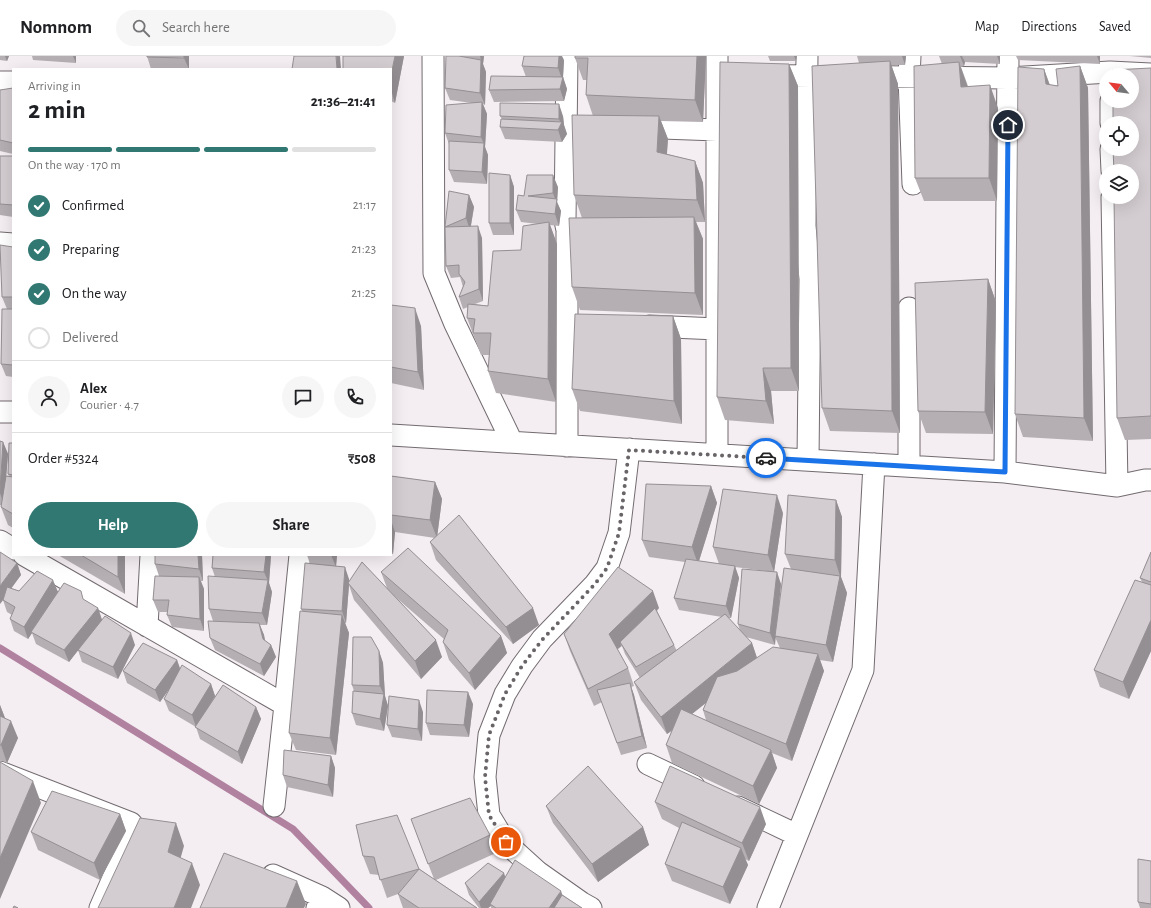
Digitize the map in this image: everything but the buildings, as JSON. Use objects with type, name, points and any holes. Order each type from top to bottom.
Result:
[{"type":"street","points":[[433,56],[434,273],[455,324],[512,442]]},
{"type":"street","points":[[567,56],[575,125],[566,221],[575,230],[575,322],[567,446]]},
{"type":"street","points":[[910,56],[909,77],[913,184]]},
{"type":"street","points":[[1005,472],[1008,56]]},
{"type":"street","points":[[717,454],[717,329],[710,231],[717,130],[717,66],[807,66],[909,77],[1009,78],[1099,69]]},
{"type":"street","points":[[807,66],[806,226],[810,279],[808,460]]},
{"type":"street","points":[[1139,72],[1151,74]]},
{"type":"street","points":[[0,82],[12,82]]},
{"type":"street","points":[[614,127],[717,130]]},
{"type":"street","points":[[1112,204],[1118,486]]},
{"type":"street","points":[[0,243],[12,244]]},
{"type":"street","points":[[909,308],[909,466]]},
{"type":"street","points":[[630,325],[717,329]]},
{"type":"street","points":[[0,412],[12,412]]},
{"type":"street","points":[[392,435],[1005,472],[1118,486],[1151,480]]},
{"type":"street","points":[[592,908],[582,903],[538,872],[506,842],[489,815],[485,777],[489,735],[505,694],[522,666],[542,640],[595,584],[607,568],[619,533],[629,450]]},
{"type":"street","points":[[768,908],[863,670],[874,464]]},
{"type":"street","points":[[0,541],[12,548]]},
{"type":"street","points":[[26,556],[285,705]]},
{"type":"street","points":[[147,626],[151,556]]},
{"type":"street","points":[[274,806],[300,556]]},
{"type":"street","points":[[648,764],[797,834]]},
{"type":"street","points":[[0,772],[130,823],[134,827],[100,908]]},
{"type":"street","points":[[253,866],[320,902],[339,908]]},
{"type":"waterway","points":[[0,648],[293,829],[369,908]]},
{"type":"way so far","points":[[506,842],[489,815],[485,777],[489,735],[505,694],[522,666],[542,640],[595,584],[607,568],[619,533],[629,450],[766,458]]},
{"type":"route","points":[[766,458],[1005,472],[1008,125]]}]
